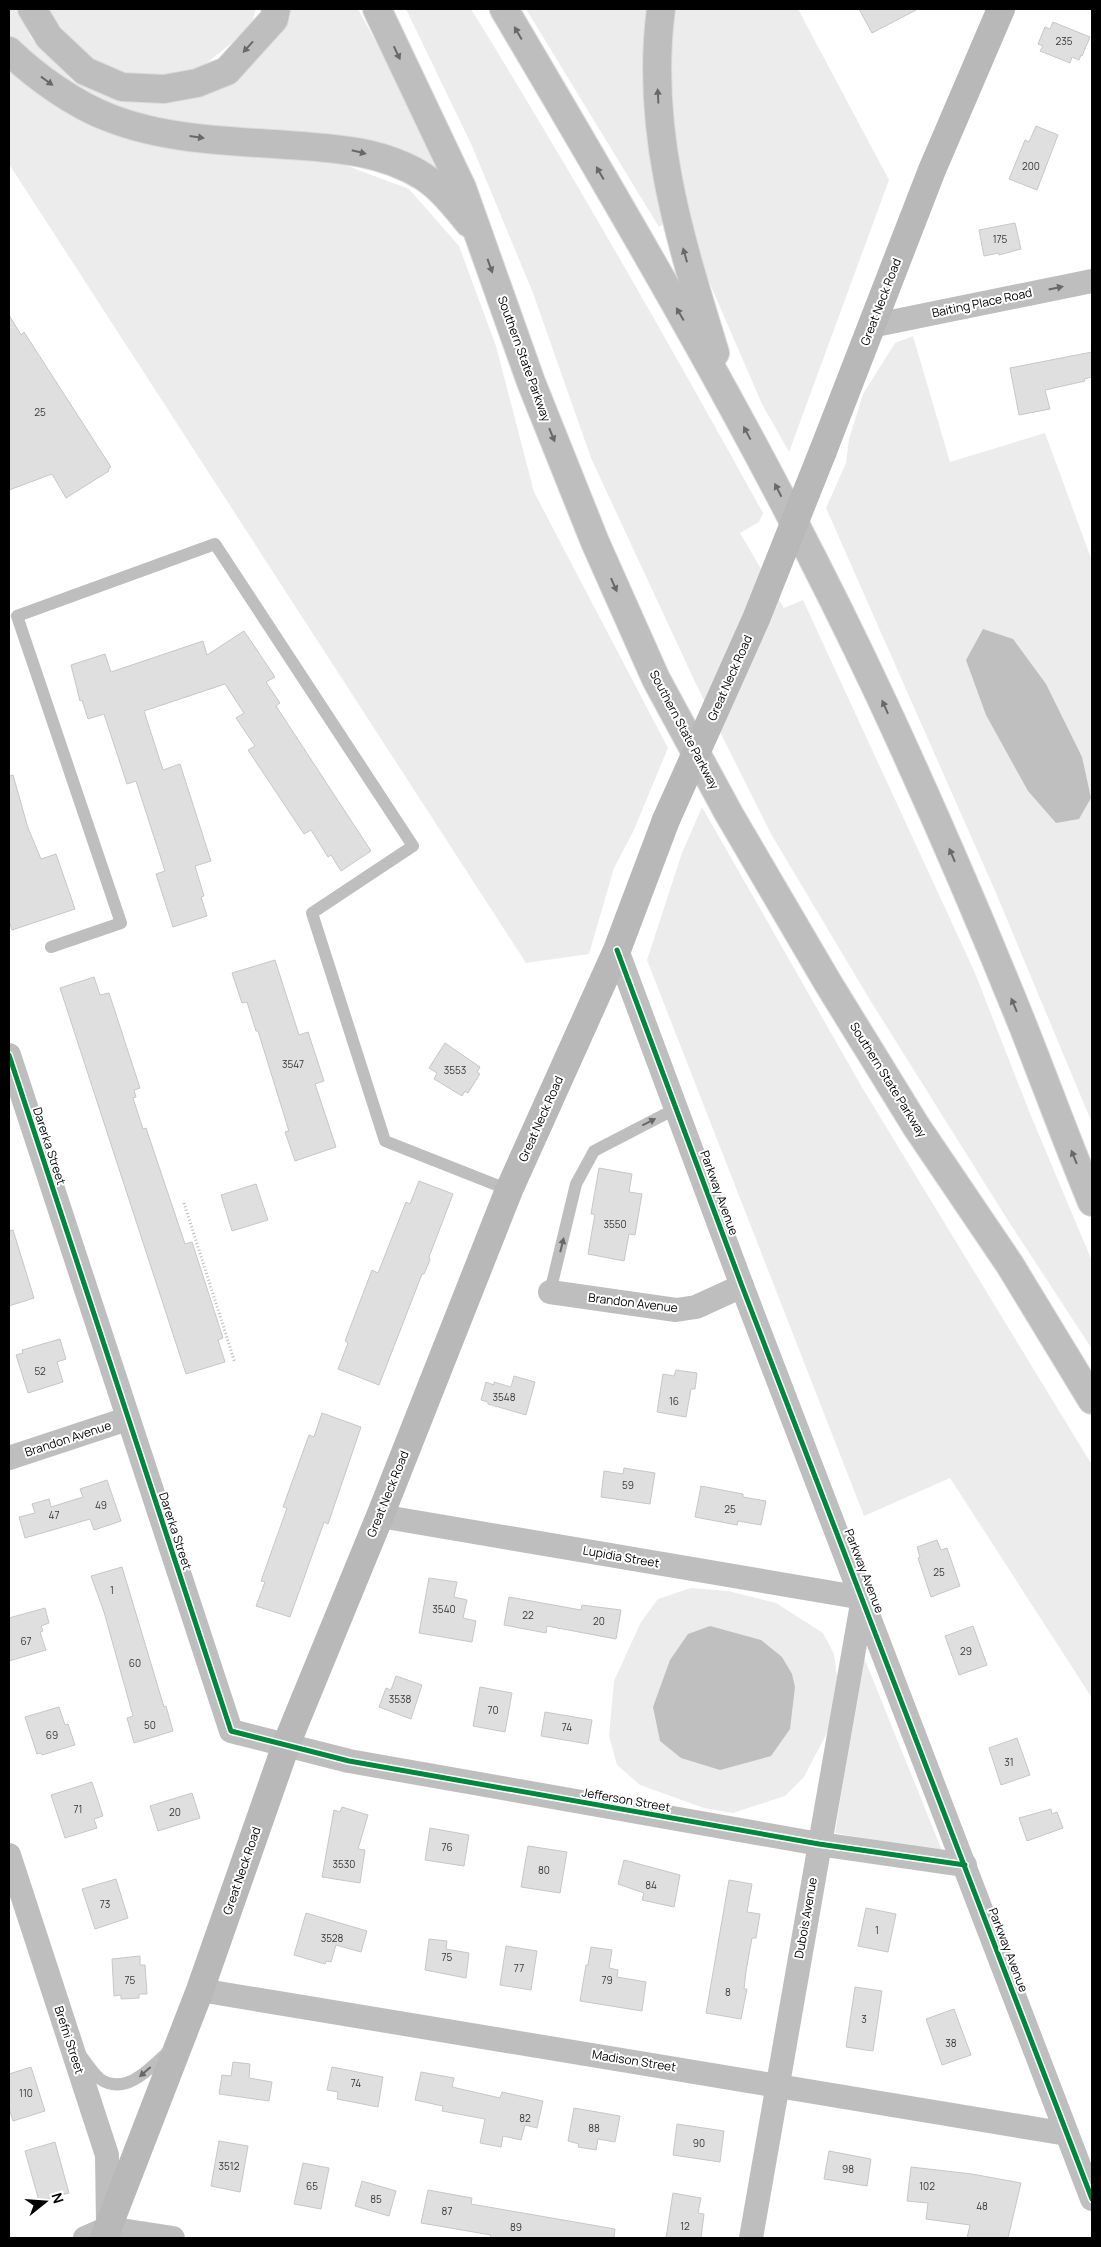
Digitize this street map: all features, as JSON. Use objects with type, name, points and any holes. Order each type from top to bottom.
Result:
[{"type":"highway","points":[[32,9],[49,37],[85,71],[122,87],[164,90],[197,83],[227,70],[274,19],[276,9]]},
{"type":"highway","name":"Southern State Parkway","points":[[377,9],[462,188],[531,382],[588,524],[656,678],[729,814],[833,992],[916,1126],[1010,1265],[1092,1400]]},
{"type":"highway","points":[[504,9],[587,149],[730,402],[772,478],[834,600],[945,839],[1092,1202]]},
{"type":"highway","points":[[661,9],[657,85],[665,170],[686,258],[730,402]]},
{"type":"highway","points":[[9,51],[62,93],[109,118],[165,133],[222,141],[347,149],[387,159],[425,177],[454,205],[479,236]]},
{"type":"main road","name":"Great Neck Road","points":[[99,2235],[181,2040],[286,1745],[380,1516],[509,1190],[617,950],[656,844],[756,619],[932,170],[1001,9]]},
{"type":"street","name":"Baiting Place Road","points":[[871,326],[1092,281]]},
{"type":"street","name":"Parkway Avenue","points":[[617,950],[742,1286],[864,1598],[1092,2199]]},
{"type":"street","name":"Darerka Street","points":[[9,1055],[231,1731],[286,1745]]},
{"type":"street","name":"Brandon Avenue","points":[[550,1292],[676,1310],[696,1307],[742,1286]]},
{"type":"street","name":"Brandon Avenue","points":[[9,1458],[127,1419]]},
{"type":"street","name":"Lupidia Street","points":[[380,1516],[864,1598]]},
{"type":"street","name":"Dubois Avenue","points":[[751,2238],[819,1844],[864,1598]]},
{"type":"street","name":"Jefferson Street","points":[[286,1745],[349,1761],[819,1844],[965,1866]]},
{"type":"street","name":"Brefni Street","points":[[9,1855],[107,2155],[99,2235]]},
{"type":"street","name":"Madison Street","points":[[200,1990],[1067,2134]]},
{"type":"street","points":[[99,2235],[173,2238]]},
{"type":"lane","points":[[50,947],[121,922],[17,616],[215,544],[413,846],[312,914],[385,1141],[509,1190]]},
{"type":"lane","points":[[550,1292],[576,1184],[594,1151],[677,1108]]},
{"type":"lane","points":[[70,2041],[100,2079],[121,2085],[140,2078],[181,2040]]},
{"type":"path","points":[[184,1203],[235,1363]]},
{"type":"shaded area","points":[[9,9],[18,9],[31,38],[74,82],[112,98],[173,102],[233,78],[283,9],[358,9],[398,83],[443,185],[124,112],[74,89],[15,42],[9,36]]},
{"type":"shaded area","points":[[45,9],[256,9],[250,28],[202,67],[140,79],[95,65]]},
{"type":"shaded area","points":[[406,9],[471,9],[620,259],[763,513],[759,522],[740,533],[784,608],[803,600],[975,973],[1029,1111],[1092,1261],[1092,1349],[1007,1219],[870,1000],[771,834],[695,682],[591,458],[533,293],[472,146]]},
{"type":"shaded area","points":[[526,9],[650,9],[666,223],[659,227]]},
{"type":"shaded area","points":[[671,9],[798,9],[889,180],[789,452],[762,404],[684,224],[667,122]]},
{"type":"shaded area","points":[[9,66],[54,103],[337,162],[409,189],[459,246],[496,346],[534,492],[668,748],[633,832],[614,868],[589,954],[526,963],[9,164]]},
{"type":"shaded area","points":[[913,336],[950,462],[1045,433],[1092,561],[1092,1123],[996,893],[826,508],[846,463],[849,439],[863,394],[895,343]]},
{"type":"shaded area","points":[[983,629],[1013,639],[1046,684],[1082,757],[1091,798],[1079,819],[1056,823],[1028,791],[986,715],[966,660]]},
{"type":"shaded area","points":[[702,807],[863,1089],[1092,1465],[1092,1698],[950,1478],[864,1516],[647,960],[682,853]]},
{"type":"shaded area","points":[[691,1588],[728,1591],[776,1603],[823,1633],[834,1654],[837,1677],[828,1731],[804,1777],[785,1796],[733,1813],[704,1808],[640,1785],[617,1765],[609,1736],[614,1681],[641,1622],[658,1599]]},
{"type":"shaded area","points":[[710,1626],[761,1640],[782,1657],[792,1674],[795,1687],[790,1729],[771,1756],[720,1770],[681,1758],[660,1741],[653,1707],[670,1660],[688,1634]]},
{"type":"shaded area","points":[[863,1655],[943,1853],[835,1833]]},
{"type":"building","points":[[859,9],[918,9],[872,33]]},
{"type":"building","points":[[1053,22],[1090,37],[1079,60],[1072,57],[1070,63],[1040,51],[1043,46],[1038,44],[1045,27],[1050,29]]},
{"type":"building","points":[[1036,126],[1058,135],[1037,190],[1009,179],[1025,140],[1029,142]]},
{"type":"building","points":[[1015,223],[1021,249],[999,255],[999,253],[984,256],[979,230]]},
{"type":"building","points":[[9,315],[21,335],[24,332],[111,467],[108,469],[109,471],[66,498],[52,474],[9,490]]},
{"type":"building","points":[[1092,352],[1092,377],[1084,379],[1085,381],[1045,390],[1050,409],[1019,415],[1010,368]]},
{"type":"building","points":[[244,631],[275,677],[266,682],[280,703],[276,706],[371,851],[341,871],[331,855],[328,857],[311,830],[304,834],[248,750],[255,746],[236,718],[244,713],[225,684],[144,711],[163,770],[180,764],[211,861],[195,866],[204,896],[201,897],[207,916],[173,927],[156,874],[165,871],[136,781],[127,784],[104,714],[88,719],[82,700],[80,701],[71,665],[105,654],[111,672],[203,641],[207,655]]},
{"type":"building","points":[[13,775],[28,828],[41,859],[56,854],[75,909],[12,930],[9,921],[9,776]]},
{"type":"building","points":[[275,960],[299,1035],[308,1032],[324,1081],[315,1084],[336,1147],[295,1161],[285,1132],[289,1131],[258,1031],[256,1031],[247,1002],[242,1003],[232,973]]},
{"type":"building","points":[[94,977],[100,995],[109,993],[140,1088],[134,1090],[136,1097],[133,1098],[143,1129],[146,1128],[185,1244],[192,1242],[223,1338],[218,1340],[225,1362],[186,1374],[60,988]]},
{"type":"building","points":[[445,1043],[480,1067],[477,1072],[480,1074],[468,1093],[465,1091],[462,1096],[434,1079],[437,1073],[429,1068]]},
{"type":"building","points":[[599,1168],[632,1174],[629,1192],[642,1194],[635,1235],[629,1234],[624,1261],[588,1254],[595,1214],[591,1214]]},
{"type":"building","points":[[419,1181],[453,1194],[429,1257],[430,1260],[424,1274],[422,1274],[379,1385],[338,1369],[348,1343],[345,1341],[372,1270],[378,1273],[406,1202],[410,1204]]},
{"type":"building","points":[[256,1184],[268,1220],[232,1231],[221,1195]]},
{"type":"building","points":[[13,1230],[34,1298],[9,1306],[9,1231]]},
{"type":"building","points":[[60,1339],[66,1359],[57,1362],[63,1382],[28,1393],[16,1355],[23,1353],[22,1350]]},
{"type":"building","points":[[676,1370],[697,1373],[695,1389],[691,1389],[686,1417],[657,1412],[663,1374],[674,1376]]},
{"type":"building","points":[[514,1376],[535,1382],[526,1415],[488,1404],[488,1402],[481,1400],[486,1382],[494,1385],[494,1382],[511,1387]]},
{"type":"building","points":[[322,1413],[361,1427],[328,1524],[324,1522],[290,1617],[256,1606],[265,1582],[261,1581],[287,1508],[283,1507],[309,1435],[314,1437]]},
{"type":"building","points":[[624,1468],[655,1473],[650,1504],[601,1497],[604,1471],[623,1474]]},
{"type":"building","points":[[107,1480],[121,1521],[94,1530],[90,1519],[25,1538],[19,1517],[35,1513],[32,1504],[49,1499],[51,1507],[83,1497],[80,1489]]},
{"type":"building","points":[[701,1486],[743,1494],[743,1497],[766,1501],[761,1525],[738,1521],[737,1525],[695,1517]]},
{"type":"building","points":[[937,1540],[941,1550],[947,1548],[960,1586],[931,1597],[918,1558],[920,1557],[917,1547]]},
{"type":"building","points":[[122,1567],[173,1731],[134,1743],[127,1718],[133,1716],[104,1612],[91,1576]]},
{"type":"building","points":[[429,1578],[457,1582],[454,1597],[467,1600],[463,1618],[476,1621],[472,1642],[419,1633]]},
{"type":"building","points":[[509,1597],[581,1610],[582,1605],[621,1610],[616,1639],[547,1626],[546,1633],[504,1625]]},
{"type":"building","points":[[45,1608],[49,1623],[41,1626],[43,1631],[40,1632],[46,1650],[9,1661],[9,1618]]},
{"type":"building","points":[[973,1626],[987,1665],[959,1675],[945,1636]]},
{"type":"building","points":[[396,1676],[422,1685],[411,1719],[379,1707],[386,1688],[391,1690]]},
{"type":"building","points":[[480,1687],[512,1693],[505,1732],[473,1726]]},
{"type":"building","points":[[59,1707],[65,1725],[68,1724],[75,1745],[42,1755],[41,1753],[37,1754],[25,1717]]},
{"type":"building","points":[[545,1712],[592,1720],[588,1744],[541,1736]]},
{"type":"building","points":[[1017,1738],[1030,1775],[1001,1785],[989,1748]]},
{"type":"building","points":[[92,1782],[103,1816],[94,1819],[97,1828],[65,1838],[51,1795]]},
{"type":"building","points":[[192,1793],[200,1818],[158,1831],[150,1806]]},
{"type":"building","points":[[342,1807],[368,1815],[358,1849],[365,1850],[360,1883],[322,1877],[334,1810],[340,1812]]},
{"type":"building","points":[[1051,1809],[1052,1814],[1057,1812],[1063,1828],[1027,1841],[1019,1818]]},
{"type":"building","points":[[430,1828],[469,1835],[464,1866],[425,1860]]},
{"type":"building","points":[[528,1846],[567,1852],[560,1893],[521,1887]]},
{"type":"building","points":[[624,1860],[680,1875],[674,1907],[642,1900],[644,1893],[618,1884]]},
{"type":"building","points":[[116,1879],[128,1918],[95,1929],[82,1889]]},
{"type":"building","points":[[729,1880],[752,1884],[747,1912],[760,1914],[756,1938],[752,1938],[746,1971],[744,1989],[747,1989],[741,2019],[706,2013]]},
{"type":"building","points":[[866,1908],[896,1914],[888,1952],[858,1946]]},
{"type":"building","points":[[306,1913],[367,1931],[361,1952],[336,1945],[331,1962],[326,1961],[325,1964],[294,1955]]},
{"type":"building","points":[[429,1939],[447,1941],[446,1949],[469,1953],[466,1978],[425,1970]]},
{"type":"building","points":[[506,1946],[537,1951],[531,1990],[500,1985]]},
{"type":"building","points":[[591,1947],[612,1950],[609,1968],[618,1970],[617,1977],[646,1982],[642,2011],[580,2001]]},
{"type":"building","points":[[140,1956],[140,1965],[145,1965],[147,1994],[139,1994],[139,1998],[121,1999],[121,1995],[114,1996],[112,1959]]},
{"type":"building","points":[[855,1987],[882,1991],[873,2051],[846,2047]]},
{"type":"building","points":[[954,2009],[971,2055],[942,2065],[926,2019]]},
{"type":"building","points":[[233,2062],[250,2064],[249,2078],[272,2082],[269,2101],[219,2094],[222,2075],[231,2076]]},
{"type":"building","points":[[31,2067],[45,2111],[13,2121],[9,2108],[9,2074]]},
{"type":"building","points":[[332,2067],[383,2077],[378,2107],[337,2099],[338,2092],[327,2090]]},
{"type":"building","points":[[421,2072],[454,2078],[452,2087],[500,2098],[502,2092],[543,2101],[537,2128],[525,2125],[521,2140],[503,2136],[501,2147],[480,2143],[485,2119],[442,2111],[443,2106],[415,2100]]},
{"type":"building","points":[[574,2108],[620,2116],[615,2142],[598,2139],[596,2150],[578,2147],[579,2144],[568,2141]]},
{"type":"building","points":[[677,2124],[724,2131],[720,2162],[673,2155]]},
{"type":"building","points":[[219,2141],[248,2146],[240,2192],[211,2186]]},
{"type":"building","points":[[55,2142],[69,2193],[39,2201],[25,2151]]},
{"type":"building","points":[[829,2151],[871,2159],[867,2186],[824,2179]]},
{"type":"building","points":[[303,2163],[329,2168],[321,2209],[294,2204]]},
{"type":"building","points":[[911,2167],[972,2174],[1021,2183],[1008,2238],[967,2238],[970,2225],[926,2219],[928,2203],[907,2201]]},
{"type":"building","points":[[362,2181],[396,2191],[389,2216],[355,2206]]},
{"type":"building","points":[[428,2190],[472,2198],[471,2204],[615,2229],[614,2238],[490,2238],[491,2235],[421,2223]]},
{"type":"building","points":[[673,2193],[701,2198],[698,2213],[704,2214],[701,2238],[666,2238]]},
{"type":"cycle path","points":[[617,950],[742,1286],[1092,2199]]},
{"type":"cycle path","points":[[9,1055],[231,1731],[349,1761],[819,1844],[965,1865]]}]
